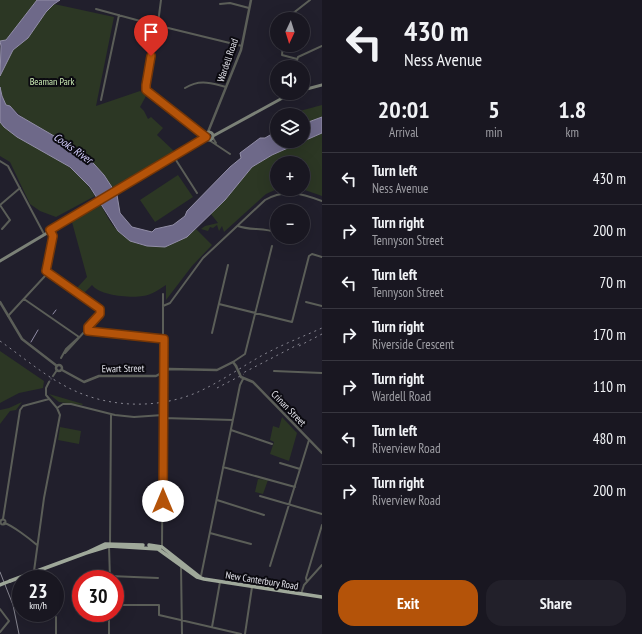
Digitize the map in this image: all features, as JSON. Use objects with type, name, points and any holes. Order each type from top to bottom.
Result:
[{"type":"highway","name":"New Canterbury Road","points":[[110,545],[158,549],[200,577],[220,582],[322,597]]},
{"type":"highway","name":"New Canterbury Road","points":[[39,570],[110,545],[156,545],[162,547],[200,577]]},
{"type":"highway","name":"New Canterbury Road","points":[[0,585],[12,581]]},
{"type":"main road","points":[[310,88],[322,85]]},
{"type":"main road","points":[[0,261],[209,136],[277,100]]},
{"type":"street","points":[[160,0],[158,23],[160,26],[242,46]]},
{"type":"street","name":"Wardell Road","points":[[209,136],[242,46],[251,0]]},
{"type":"street","points":[[295,12],[310,0]]},
{"type":"street","points":[[220,4],[230,3],[249,8]]},
{"type":"street","points":[[96,9],[155,25],[157,28],[146,88],[150,94],[194,128],[209,136],[218,146],[230,154]]},
{"type":"street","points":[[101,100],[118,15]]},
{"type":"street","points":[[282,52],[282,55],[297,59],[301,55],[322,46]]},
{"type":"street","points":[[185,88],[199,81],[226,87]]},
{"type":"street","points":[[174,158],[197,193]]},
{"type":"street","points":[[0,161],[8,166],[44,234]]},
{"type":"street","points":[[2,229],[10,220],[0,205],[20,188]]},
{"type":"street","points":[[163,306],[170,303],[203,258],[265,200],[278,194],[296,193],[322,201]]},
{"type":"street","points":[[238,226],[248,229],[270,230]]},
{"type":"street","points":[[8,316],[45,276],[53,236],[50,230]]},
{"type":"street","points":[[163,372],[169,369],[217,370],[245,355],[272,246]]},
{"type":"street","points":[[218,304],[292,322],[311,254],[322,257]]},
{"type":"street","points":[[212,333],[228,265]]},
{"type":"street","points":[[46,271],[100,309],[100,314],[88,327],[88,331]]},
{"type":"street","points":[[162,547],[163,294]]},
{"type":"street","points":[[24,299],[79,337]]},
{"type":"street","points":[[0,302],[22,339],[57,366],[62,366],[62,370],[57,370]]},
{"type":"street","points":[[306,302],[322,306]]},
{"type":"street","points":[[61,358],[84,331],[164,339]]},
{"type":"street","points":[[200,577],[242,378],[233,362]]},
{"type":"street","points":[[53,376],[57,370],[57,366]]},
{"type":"street","name":"Ewart Street","points":[[62,370],[84,382],[99,376],[156,376],[163,372]]},
{"type":"street","points":[[274,371],[322,373]]},
{"type":"street","name":"Crinan Street","points":[[242,378],[253,382],[322,452]]},
{"type":"street","points":[[34,570],[33,566],[44,498],[60,415],[57,408],[46,394],[49,382]]},
{"type":"street","points":[[37,545],[19,533],[12,526],[4,523],[5,521],[2,519],[20,410],[23,406],[49,399]]},
{"type":"street","points":[[57,408],[63,404],[71,404],[111,415],[134,417],[163,415]]},
{"type":"street","points":[[110,570],[111,415]]},
{"type":"street","points":[[163,418],[233,420]]},
{"type":"street","points":[[231,430],[272,444]]},
{"type":"street","points":[[270,566],[309,440]]},
{"type":"street","points":[[280,463],[300,469]]},
{"type":"street","points":[[223,467],[294,487]]},
{"type":"street","points":[[260,496],[322,514]]},
{"type":"street","points":[[217,500],[264,515]]},
{"type":"street","points":[[308,581],[306,577],[322,525]]},
{"type":"street","points":[[210,533],[251,544]]},
{"type":"street","points":[[181,565],[182,634]]},
{"type":"street","points":[[301,594],[308,581],[322,565]]},
{"type":"street","points":[[308,570],[310,573],[315,574]]},
{"type":"street","points":[[124,578],[158,578]]},
{"type":"street","points":[[212,627],[220,582]]},
{"type":"street","points":[[245,634],[252,587]]},
{"type":"street","points":[[124,605],[159,605],[159,616],[241,634]]},
{"type":"street","points":[[0,609],[9,620],[0,632]]},
{"type":"street","points":[[56,622],[56,634]]},
{"type":"street","points":[[109,622],[109,634]]},
{"type":"green space","points":[[0,0],[37,0],[6,40],[0,41]]},
{"type":"green space","name":"Beaman Park","points":[[54,4],[114,17],[96,106],[140,91],[146,96],[140,107],[148,119],[151,117],[163,128],[157,135],[175,152],[113,189],[104,175],[88,157],[23,118],[10,106],[6,105],[2,96],[0,76],[13,50],[28,38],[41,17]]},
{"type":"green space","points":[[322,105],[322,117],[310,121],[310,108]]},
{"type":"green space","points":[[0,122],[15,135],[68,166],[82,179],[95,196],[56,217],[40,211],[30,204],[10,162],[0,156]]},
{"type":"green space","points":[[322,133],[322,196],[310,192],[310,156],[270,156],[288,148],[310,148],[310,138]]},
{"type":"green space","points":[[270,156],[270,192],[266,194],[224,232],[222,226],[219,231],[217,225],[213,228],[210,227],[208,231],[201,229],[205,226],[218,223],[211,214],[252,167]]},
{"type":"green space","points":[[178,175],[193,197],[155,222],[140,200]]},
{"type":"green space","points":[[100,204],[115,228],[127,238],[137,243],[147,246],[167,245],[187,236],[196,229],[212,245],[192,266],[166,300],[166,285],[143,296],[131,297],[108,294],[96,289],[92,285],[83,294],[76,289],[87,277],[72,222]]},
{"type":"green space","points":[[0,351],[44,381],[43,388],[19,393],[0,403]]},
{"type":"green space","points":[[49,394],[83,404],[59,402]]},
{"type":"green space","points":[[22,402],[16,410],[10,411],[0,424],[0,410]]},
{"type":"green space","points":[[282,417],[297,433],[289,461],[270,454],[274,442],[270,440],[273,426],[279,428]]},
{"type":"green space","points":[[60,427],[81,431],[79,444],[58,440]]},
{"type":"green space","points":[[258,479],[268,480],[263,494],[255,492]]},
{"type":"water","points":[[37,0],[60,0],[46,12],[28,38],[13,50],[0,76],[0,41],[6,40]]},
{"type":"water","name":"Cooks River","points":[[0,87],[6,105],[10,106],[18,115],[85,154],[104,175],[117,195],[120,213],[132,227],[152,232],[155,229],[173,225],[185,216],[187,211],[230,167],[241,158],[240,153],[260,138],[265,138],[270,135],[270,148],[288,148],[270,156],[252,167],[225,200],[187,237],[165,247],[147,246],[130,241],[118,231],[90,187],[70,167],[17,137],[0,122]]},
{"type":"water","name":"Cooks River","points":[[322,117],[322,133],[310,138],[310,121]]},
{"type":"waterway","points":[[53,314],[56,310]]},
{"type":"waterway","points":[[31,342],[38,330]]},
{"type":"tunnel","points":[[49,382],[53,376]]},
{"type":"tram line","points":[[0,572],[13,605],[19,634]]},
{"type":"railway","points":[[0,341],[45,373],[73,390],[88,396],[119,403],[151,404],[183,398],[198,392],[269,352],[322,328]]},
{"type":"railway","points":[[299,346],[322,334]]},
{"type":"railway","points":[[239,375],[303,342]]},
{"type":"railway","points":[[217,388],[244,374]]},
{"type":"route","points":[[151,56],[146,90],[206,137],[185,151],[178,153],[50,230],[53,236],[46,271],[100,309],[100,314],[88,327],[88,331],[164,339],[163,501]]}]
